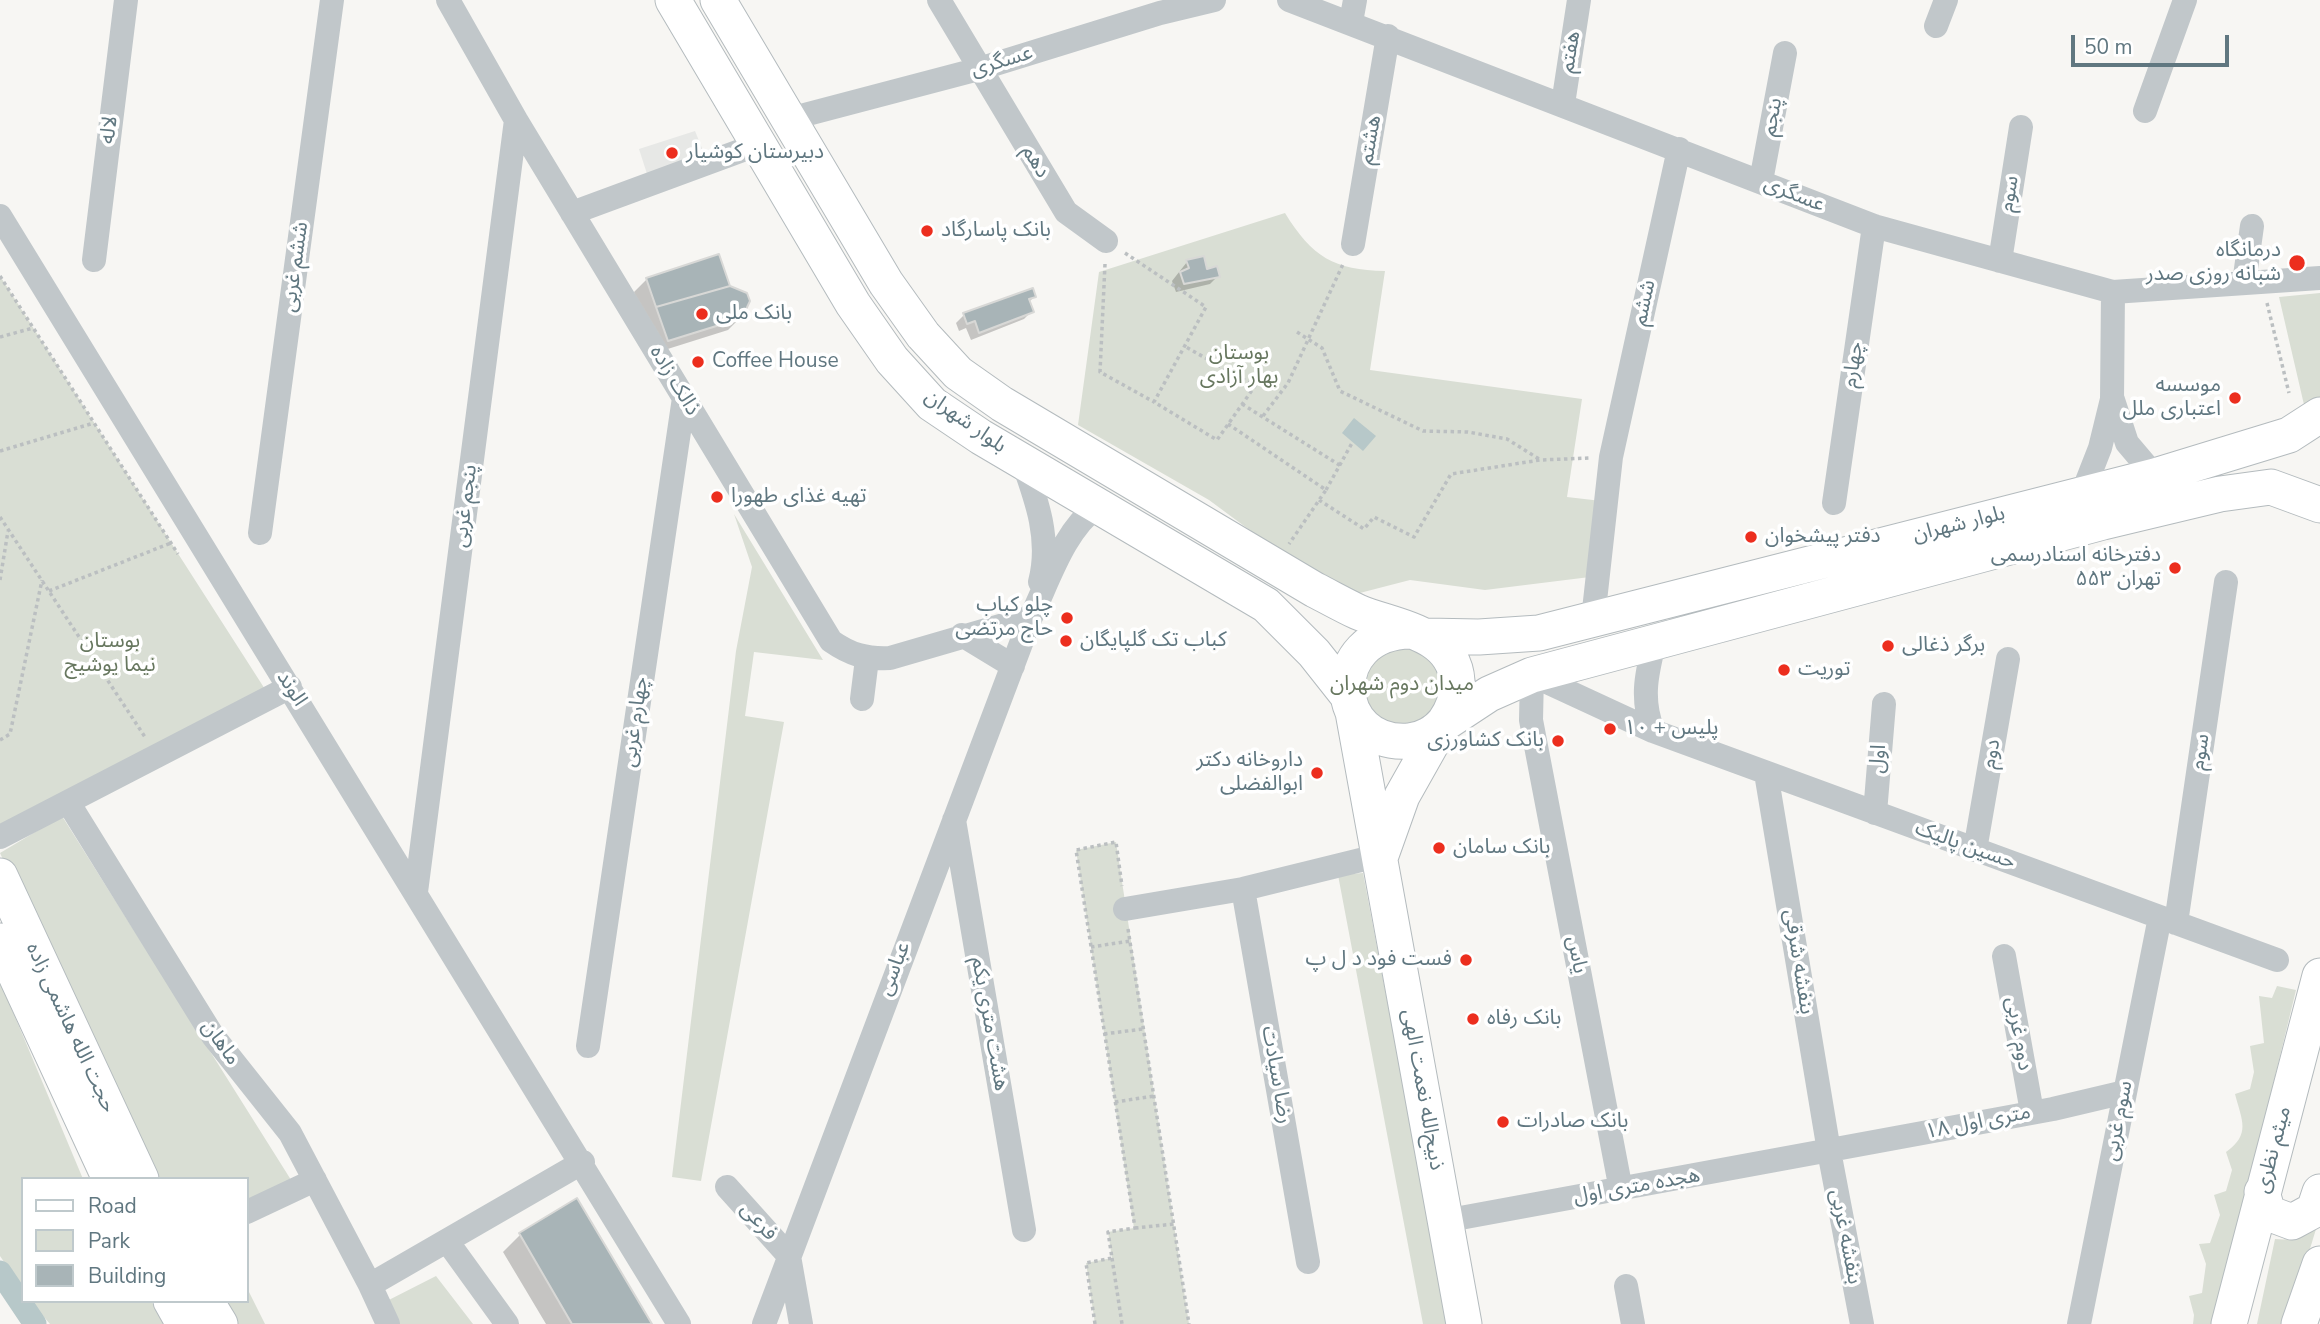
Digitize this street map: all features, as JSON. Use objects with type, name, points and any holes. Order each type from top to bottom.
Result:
[{"type":"street","name":"لاله","points":[[94,260],[126,0]]},
{"type":"street","name":"ششم غربی","points":[[260,533],[332,0]]},
{"type":"street","name":"ذالک زاده","points":[[448,0],[516,120],[831,641],[847,652],[867,659]]},
{"type":"street","name":"بلوار شهران","points":[[673,0],[853,304],[892,360],[932,404],[1023,462],[1266,605],[1314,653],[1350,704]]},
{"type":"street","name":"بلوار شهران","points":[[718,0],[886,283],[923,335],[958,373],[1002,404],[1315,590],[1359,612],[1418,634],[1479,638],[1539,633],[2155,476],[2289,435],[2320,415]]},
{"type":"street","name":"دهم","points":[[939,0],[1066,212],[1106,241]]},
{"type":"street","name":"عسگری","points":[[789,119],[979,69],[1159,7],[1214,0]]},
{"type":"street","name":"عسگری","points":[[1289,0],[1353,11],[1388,36],[1874,226],[2113,292],[2320,278]]},
{"type":"street","name":"هفتم","points":[[1563,104],[1579,0]]},
{"type":"street","points":[[1936,26],[1946,0]]},
{"type":"street","points":[[2146,111],[2185,0]]},
{"type":"street","name":"هشتم","points":[[1353,244],[1388,36]]},
{"type":"street","name":"پنجم","points":[[1761,181],[1785,53]]},
{"type":"street","name":"پنجم غربی","points":[[416,892],[516,120]]},
{"type":"street","name":"سوم","points":[[2000,261],[2021,127]]},
{"type":"street","points":[[572,213],[759,144]]},
{"type":"street","name":"ششم","points":[[1593,619],[1611,457],[1679,149]]},
{"type":"street","name":"الوند","points":[[0,216],[583,1163],[679,1324]]},
{"type":"street","name":"چهارم","points":[[1834,503],[1874,226]]},
{"type":"street","points":[[2252,226],[2253,282]]},
{"type":"street","points":[[2082,494],[2100,448],[2112,399],[2113,292]]},
{"type":"street","name":"چهارم غربی","points":[[588,1046],[684,398]]},
{"type":"street","points":[[2112,399],[2127,443],[2155,476]]},
{"type":"street","points":[[1023,462],[1040,510],[1046,560],[1031,617]]},
{"type":"street","name":"بلوار شهران","points":[[1442,725],[1489,694],[1532,674],[1654,644],[2103,522],[2220,494],[2271,487],[2320,505]]},
{"type":"street","points":[[862,699],[867,659],[890,659],[962,635],[1031,617],[1071,535],[1082,518],[1098,506]]},
{"type":"street","name":"سوم","points":[[2168,920],[2226,582]]},
{"type":"street","name":"عباسی","points":[[764,1324],[1031,617]]},
{"type":"street","points":[[1125,909],[1213,895],[1381,855],[1402,796],[1455,702],[1457,676],[1451,660],[1440,646],[1418,634],[1392,631],[1376,637],[1362,648],[1352,662],[1347,678],[1350,704],[1364,726],[1378,736],[1395,741],[1420,738],[1442,725]]},
{"type":"street","points":[[962,635],[1013,666]]},
{"type":"street","points":[[1653,731],[1646,712],[1644,685],[1654,644]]},
{"type":"street","name":"دوم","points":[[1975,849],[2008,659]]},
{"type":"street","name":"حسین پالیک","points":[[1532,674],[1653,731],[2277,960]]},
{"type":"street","name":"یاس","points":[[1532,674],[1531,720],[1621,1190]]},
{"type":"street","points":[[0,837],[290,687]]},
{"type":"street","name":"ذبیح‌الله نعمت الهی","points":[[1350,704],[1381,855],[1464,1324]]},
{"type":"street","name":"اول","points":[[1875,813],[1884,704]]},
{"type":"street","name":"بنفشه شرقی","points":[[1766,773],[1829,1151]]},
{"type":"street","name":"ماهان","points":[[68,802],[213,1036],[290,1133],[388,1324]]},
{"type":"street","name":"هشت متری یکم","points":[[954,818],[1024,1230]]},
{"type":"street","name":"حجت الله هاشمی زاده","points":[[0,876],[140,1177]]},
{"type":"street","name":"رضا سیادت","points":[[1243,888],[1308,1262]]},
{"type":"street","name":"سوم غربی","points":[[2079,1324],[2125,1092],[2168,920]]},
{"type":"street","points":[[0,941],[109,1177]]},
{"type":"street","name":"دوم غربی","points":[[2004,956],[2032,1112]]},
{"type":"street","name":"میثم نظری","points":[[2230,1324],[2320,976]]},
{"type":"street","name":"۱۸ متری اول","points":[[1829,1151],[2125,1092]]},
{"type":"street","name":"هجده متری اول","points":[[1444,1221],[1829,1151]]},
{"type":"street","name":"بنفشه غربی","points":[[1829,1151],[1862,1324]]},
{"type":"street","points":[[370,1285],[583,1163]]},
{"type":"street","points":[[248,1212],[315,1180]]},
{"type":"street","name":"فرعی","points":[[727,1187],[789,1256]]},
{"type":"street","points":[[2262,1192],[2268,1213],[2292,1222],[2314,1210],[2320,1192]]},
{"type":"street","points":[[446,1241],[507,1324]]},
{"type":"street","points":[[789,1256],[801,1324]]},
{"type":"street","points":[[2300,1324],[2320,1264]]},
{"type":"street","points":[[1626,1286],[1633,1324]]},
{"type":"street","points":[[172,1303],[184,1324]]},
{"type":"street","points":[[207,1303],[220,1324]]},
{"type":"path","points":[[1106,241],[1206,307],[1154,402]]},
{"type":"path","points":[[1106,241],[1100,372],[1217,440],[1255,386],[1186,347]]},
{"type":"path","points":[[1263,416],[1288,383],[1353,244]]},
{"type":"path","points":[[0,276],[185,565]]},
{"type":"path","points":[[2253,282],[2289,393]]},
{"type":"path","points":[[0,337],[33,328]]},
{"type":"path","points":[[1297,332],[1322,348],[1340,391],[1423,431],[1468,432],[1507,439],[1540,460]]},
{"type":"path","points":[[1242,404],[1340,466]]},
{"type":"path","points":[[0,451],[94,423]]},
{"type":"path","points":[[1228,424],[1326,490]]},
{"type":"path","points":[[1282,554],[1320,500],[1352,443]]},
{"type":"path","points":[[1320,500],[1364,529],[1374,517],[1414,537],[1451,474],[1540,460],[1611,457]]},
{"type":"path","points":[[0,517],[158,755]]},
{"type":"path","points":[[0,580],[9,529]]},
{"type":"path","points":[[49,591],[171,543]]},
{"type":"path","points":[[0,740],[10,734],[42,580]]},
{"type":"path","points":[[1135,1228],[1076,850],[1116,842],[1189,1324]]},
{"type":"path","points":[[1091,947],[1130,941]]},
{"type":"path","points":[[1104,1034],[1143,1029]]},
{"type":"path","points":[[1115,1102],[1154,1096]]},
{"type":"path","points":[[1122,1324],[1108,1232],[1174,1224]]},
{"type":"path","points":[[1095,1324],[1086,1263],[1112,1258]]},
{"type":"shaded area","name":"دبیرستان کوشیار","points":[[695,131],[706,158],[648,177],[639,149]]},
{"type":"shaded area","points":[[1354,418],[1376,436],[1363,451],[1342,433]]},
{"type":"green space","name":"بوستان بهار آزادی","points":[[1285,213],[1305,240],[1326,258],[1352,268],[1385,271],[1370,370],[1582,399],[1567,497],[1610,502],[1598,576],[1485,590],[1410,580],[1352,595],[1282,554],[1209,500],[1078,425],[1099,272]]},
{"type":"green space","name":"بوستان نیما یوشیج","points":[[0,276],[270,697],[0,829]]},
{"type":"green space","points":[[2320,293],[2320,398],[2305,409],[2279,297]]},
{"type":"green space","points":[[734,514],[823,660],[754,652],[745,716],[784,722],[701,1181],[672,1177],[736,651],[752,567]]},
{"type":"green space","name":"میدان دوم شهران","points":[[1410,648],[1423,654],[1434,665],[1440,678],[1438,701],[1423,718],[1410,724],[1394,724],[1381,718],[1366,701],[1364,678],[1370,665],[1387,650]]},
{"type":"green space","points":[[62,816],[298,1191],[248,1211],[248,1177],[151,1177],[0,853]]},
{"type":"green space","points":[[1116,842],[1189,1324],[1095,1324],[1086,1263],[1112,1258],[1108,1232],[1134,1228],[1076,850]]},
{"type":"green space","points":[[1363,873],[1448,1324],[1423,1324],[1338,875]]},
{"type":"green space","points":[[0,981],[82,1177],[21,1177],[21,1287],[0,1256]]},
{"type":"green space","points":[[2277,986],[2296,990],[2215,1324],[2193,1324],[2194,1315],[2189,1296],[2202,1293],[2206,1264],[2199,1244],[2210,1243],[2220,1215],[2214,1195],[2226,1191],[2232,1170],[2226,1152],[2242,1133],[2242,1119],[2235,1094],[2250,1089],[2254,1072],[2250,1046],[2264,1043],[2259,996],[2272,998]]},
{"type":"green space","points":[[2320,1216],[2287,1324],[2257,1324],[2275,1239],[2301,1236]]},
{"type":"green space","points":[[436,1276],[473,1324],[388,1324],[379,1305]]},
{"type":"green space","points":[[248,1290],[265,1324],[236,1324],[223,1303],[248,1303]]},
{"type":"green space","points":[[32,1303],[152,1303],[165,1324],[50,1324]]},
{"type":"building","points":[[719,254],[730,286],[656,307],[646,278]]},
{"type":"building","points":[[1204,256],[1207,269],[1217,266],[1220,277],[1184,284],[1180,272],[1189,268],[1186,260]]},
{"type":"building","name":"بانک ملی","points":[[730,286],[747,293],[750,301],[742,318],[668,341],[656,307]]},
{"type":"building","points":[[1033,288],[1036,297],[1029,299],[1034,312],[979,333],[975,321],[967,324],[963,313]]},
{"type":"building","points":[[577,1198],[652,1324],[572,1324],[519,1233]]},
{"type":"waterway","points":[[0,1272],[35,1324]]},
{"type":"place","name":"دبیرستان کوشیار","points":[[672,153]]},
{"type":"place","name":"بانک پاسارگاد","points":[[927,231]]},
{"type":"place","name":"درمانگاه شبانه روزی صدر","points":[[2297,263]]},
{"type":"place","name":"بانک ملی","points":[[702,314]]},
{"type":"place","name":"Coffee House","points":[[698,362]]},
{"type":"place","name":"موسسه اعتباری ملل","points":[[2235,398]]},
{"type":"place","name":"تهیه غذای طهورا","points":[[717,497]]},
{"type":"place","name":"دفتر پیشخوان","points":[[1751,537]]},
{"type":"place","name":"دفترخانه اسنادرسمی ۵۵۳ تهران","points":[[2175,568]]},
{"type":"place","name":"چلو کباب حاج مرتضی","points":[[1067,618]]},
{"type":"place","name":"کباب تک گلپایگان","points":[[1066,641]]},
{"type":"place","name":"برگر ذغالی","points":[[1888,646]]},
{"type":"place","name":"توریت","points":[[1784,670]]},
{"type":"place","name":"پلیس + ۱۰","points":[[1610,729]]},
{"type":"place","name":"بانک کشاورزی","points":[[1558,741]]},
{"type":"place","name":"داروخانه دکتر ابوالفضلی","points":[[1317,773]]},
{"type":"place","name":"بانک سامان","points":[[1439,848]]},
{"type":"place","name":"فست فود د ل پ","points":[[1466,960]]},
{"type":"place","name":"بانک رفاه","points":[[1473,1019]]},
{"type":"place","name":"بانک صادرات","points":[[1503,1122]]}]
